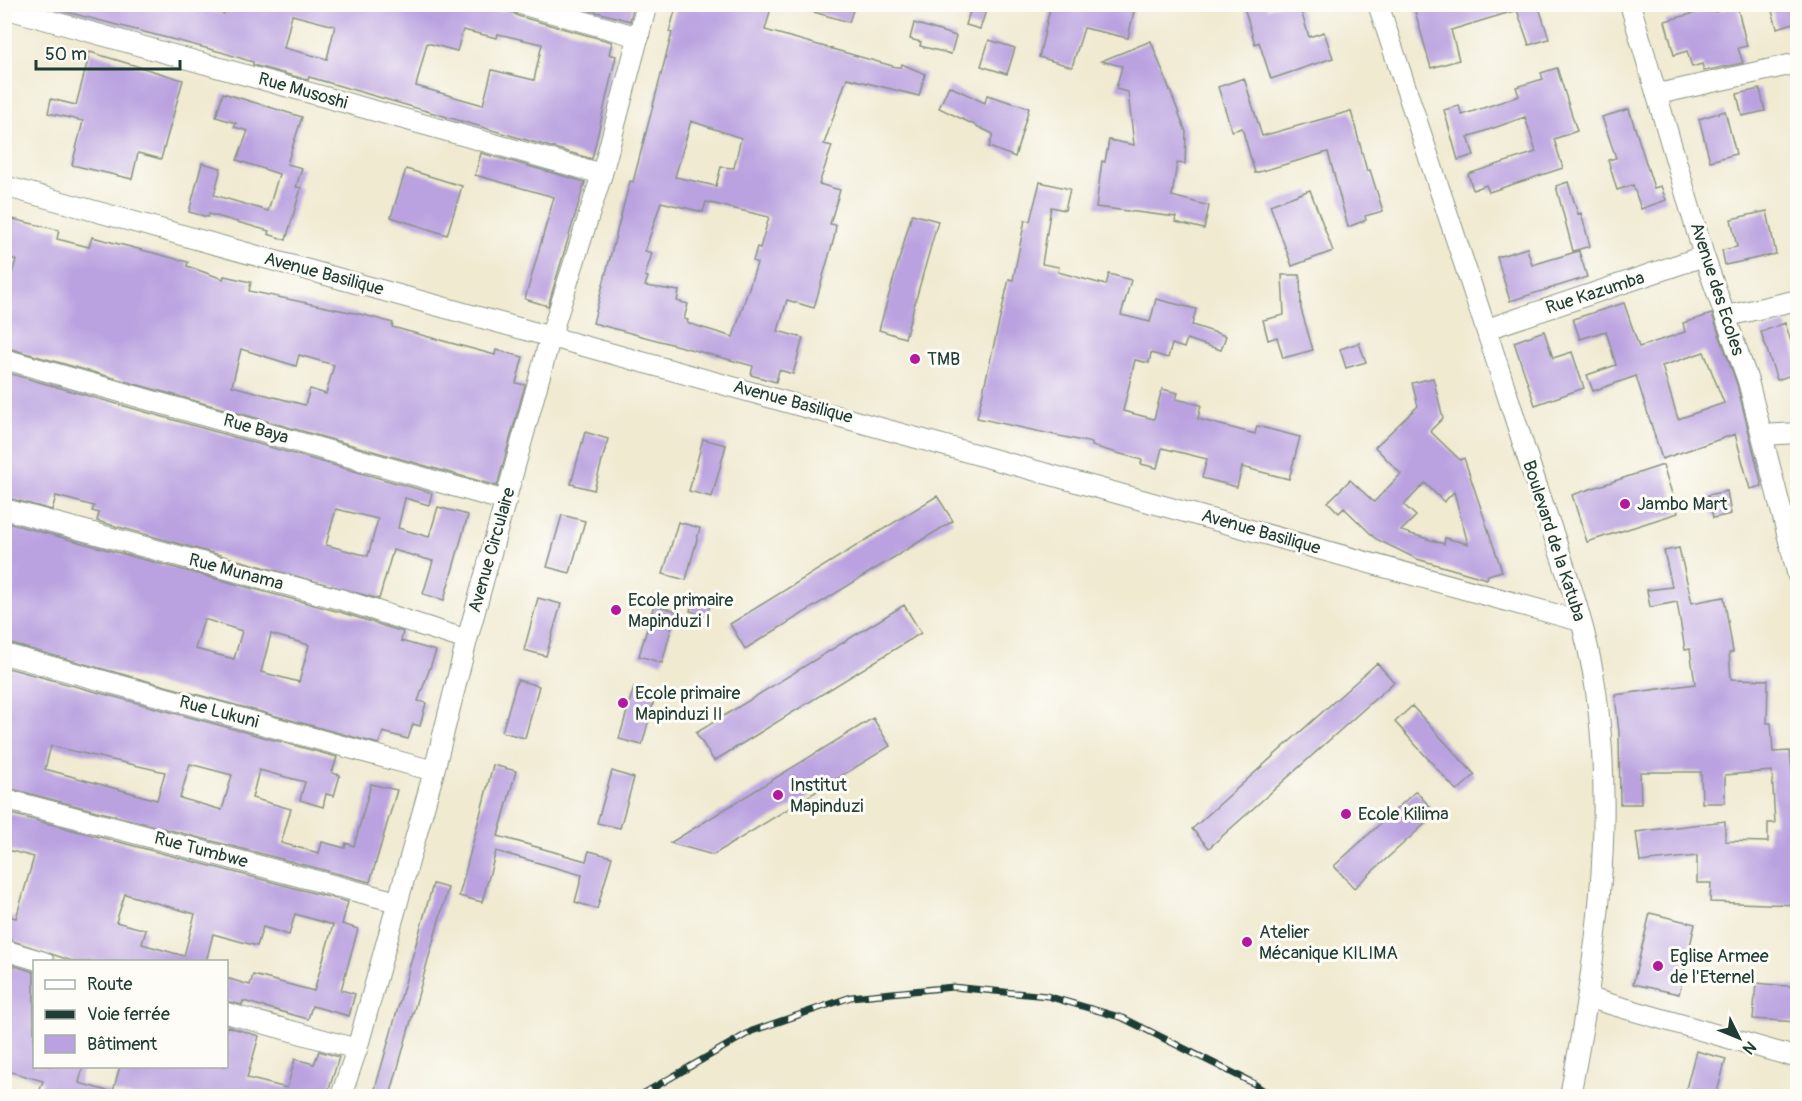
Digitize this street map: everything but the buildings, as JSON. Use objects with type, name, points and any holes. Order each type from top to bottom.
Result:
[{"type":"street","points":[[521,4],[639,37]]},
{"type":"street","name":"Avenue Circulaire","points":[[341,1096],[357,1049],[434,771],[550,335],[602,174],[647,4]]},
{"type":"street","name":"Boulevard de la Katuba","points":[[1378,4],[1487,329],[1580,621],[1596,689],[1603,757],[1604,850],[1589,998],[1570,1096]]},
{"type":"street","name":"Avenue des Ecoles","points":[[1630,4],[1704,256],[1727,316],[1763,435],[1797,576]]},
{"type":"street","name":"Rue Musoshi","points":[[4,8],[602,174]]},
{"type":"street","points":[[1658,94],[1797,63]]},
{"type":"street","name":"Avenue Basilique","points":[[4,186],[1580,621]]},
{"type":"street","name":"Rue Kazumba","points":[[1487,329],[1704,256]]},
{"type":"street","points":[[1727,316],[1797,300]]},
{"type":"street","name":"Rue Baya","points":[[4,359],[506,501]]},
{"type":"street","points":[[1763,435],[1797,434]]},
{"type":"street","name":"Rue Munama","points":[[4,510],[343,600],[467,640]]},
{"type":"street","name":"Rue Lukuni","points":[[4,654],[434,771]]},
{"type":"street","name":"Rue Tumbwe","points":[[4,799],[397,902]]},
{"type":"street","points":[[4,951],[37,960]]},
{"type":"street","points":[[1589,998],[1797,1058]]},
{"type":"street","points":[[228,1013],[357,1049]]},
{"type":"railway","points":[[639,1096],[752,1031],[851,997],[953,987],[1047,996],[1123,1018],[1253,1083],[1271,1096]]},
{"type":"place","name":"TMB","points":[[915,359]]},
{"type":"place","name":"Jambo Mart","points":[[1625,504]]},
{"type":"place","name":"Ecole primaire Mapinduzi I","points":[[616,610]]},
{"type":"place","name":"Ecole primaire Mapinduzi II","points":[[623,703]]},
{"type":"place","name":"Institut Mapinduzi","points":[[778,795]]},
{"type":"place","name":"Ecole Kilima","points":[[1346,814]]},
{"type":"place","name":"Atelier Mécanique KILIMA","points":[[1247,942]]},
{"type":"place","name":"Eglise Armee de l'Eternel","points":[[1658,966]]}]
